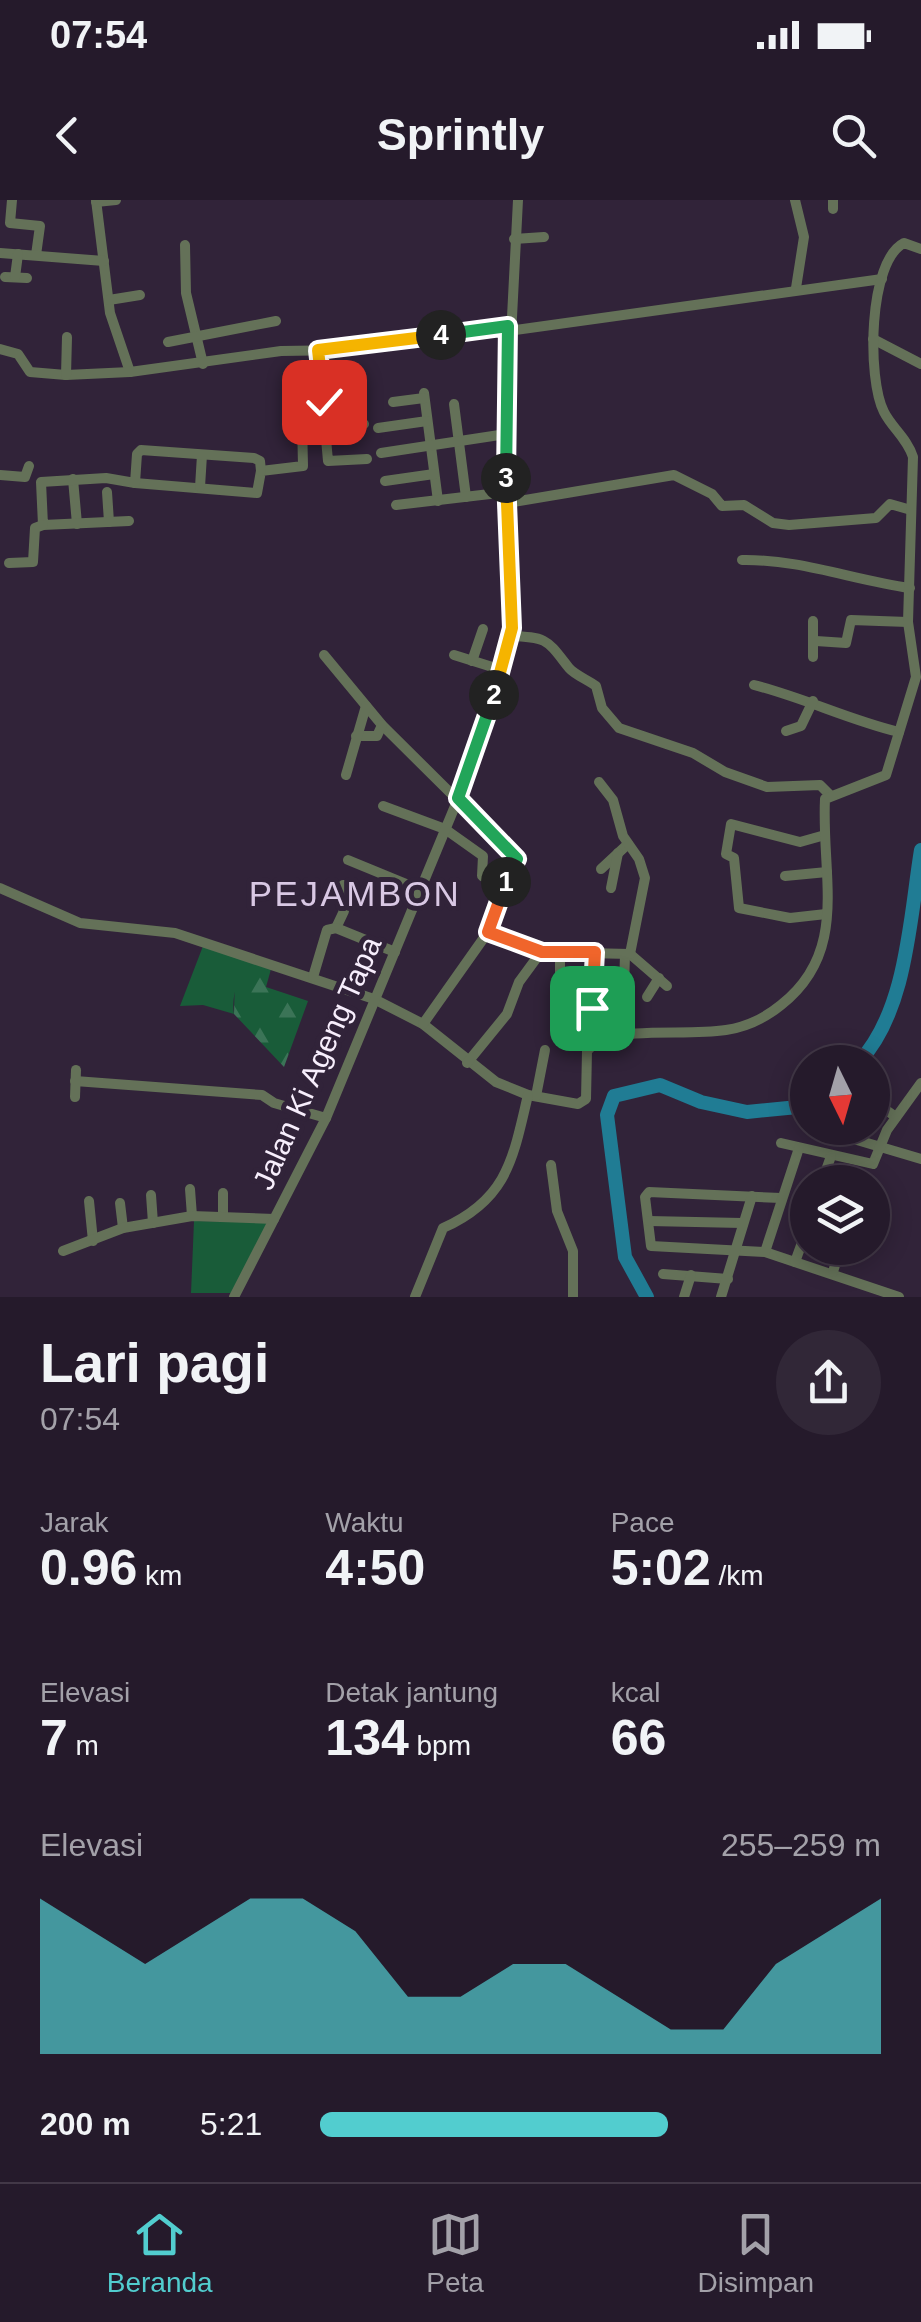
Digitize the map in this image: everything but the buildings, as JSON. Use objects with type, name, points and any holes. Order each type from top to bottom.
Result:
[{"type":"street","points":[[12,200],[10,223],[40,226],[36,255]]},
{"type":"street","points":[[116,200],[96,201],[109,300],[130,372]]},
{"type":"street","name":"Jalan Ki Ageng Tapa","points":[[234,1297],[326,1118],[458,798],[502,670],[510,636],[506,434],[508,329],[518,200]]},
{"type":"street","points":[[795,200],[804,237],[796,288]]},
{"type":"street","points":[[514,239],[544,237]]},
{"type":"street","points":[[828,794],[886,774],[919,677],[908,622],[913,457],[902,433],[885,416],[879,398],[873,339],[882,278],[898,244],[921,249]]},
{"type":"street","points":[[185,245],[186,294],[203,364]]},
{"type":"street","points":[[0,253],[104,261]]},
{"type":"street","points":[[16,277],[18,254]]},
{"type":"street","points":[[0,349],[18,354],[30,372],[130,372],[280,351],[508,329],[882,278]]},
{"type":"street","points":[[109,300],[140,295]]},
{"type":"street","points":[[168,342],[276,320]]},
{"type":"street","points":[[66,375],[67,337]]},
{"type":"street","points":[[873,339],[921,364]]},
{"type":"street","points":[[318,350],[330,463],[367,459]]},
{"type":"street","points":[[261,471],[303,466],[302,421],[323,402],[353,393]]},
{"type":"street","points":[[393,402],[424,396],[438,500]]},
{"type":"street","points":[[454,404],[466,497]]},
{"type":"street","points":[[378,428],[427,422]]},
{"type":"street","points":[[324,430],[364,424]]},
{"type":"street","points":[[381,452],[506,434]]},
{"type":"street","points":[[42,525],[40,482],[74,479],[258,492],[260,461],[138,451],[136,483]]},
{"type":"street","points":[[200,488],[202,455]]},
{"type":"street","points":[[0,476],[25,477],[30,466]]},
{"type":"street","points":[[384,480],[434,474]]},
{"type":"street","points":[[396,505],[466,497],[506,498],[674,476],[712,494],[722,506],[744,505],[779,524],[876,518],[890,504],[911,510]]},
{"type":"street","points":[[74,479],[76,524]]},
{"type":"street","points":[[107,492],[109,522]]},
{"type":"street","points":[[9,563],[33,562],[35,528],[42,525],[129,521]]},
{"type":"street","points":[[742,560],[792,562],[852,580],[910,588]]},
{"type":"street","points":[[816,642],[846,643],[851,620],[908,622]]},
{"type":"street","points":[[813,658],[814,621]]},
{"type":"street","points":[[472,661],[483,629]]},
{"type":"street","points":[[0,888],[80,923],[161,929],[374,999],[424,1024],[480,1074],[532,1095],[583,1103],[587,1050],[606,1038],[729,1030],[764,1019],[807,985],[818,964],[826,914],[828,794],[820,785],[779,789],[752,782],[694,754],[619,728],[602,708],[596,686],[572,672],[554,645],[542,638],[510,636]]},
{"type":"street","points":[[454,654],[502,670]]},
{"type":"street","points":[[324,655],[382,724],[517,859],[502,888],[488,932],[424,1024]]},
{"type":"street","points":[[754,685],[813,701],[857,722],[899,732]]},
{"type":"street","points":[[786,731],[800,726],[813,701]]},
{"type":"street","points":[[346,774],[366,706]]},
{"type":"street","points":[[356,736],[377,736],[382,724]]},
{"type":"street","points":[[599,782],[612,800],[646,878],[627,954],[624,986]]},
{"type":"street","points":[[382,806],[445,828],[483,856],[482,876],[502,888]]},
{"type":"street","points":[[825,835],[800,842],[730,824],[725,846],[726,854],[734,858],[738,908],[790,918],[826,914]]},
{"type":"street","points":[[601,869],[628,844]]},
{"type":"street","points":[[611,888],[618,852]]},
{"type":"street","points":[[348,860],[420,890]]},
{"type":"street","points":[[785,876],[827,872]]},
{"type":"street","points":[[336,928],[344,911],[340,903],[343,885]]},
{"type":"street","points":[[313,977],[327,930],[336,928],[395,952]]},
{"type":"street","points":[[488,932],[542,952],[627,954],[663,982],[647,997]]},
{"type":"street","points":[[468,1063],[486,1034],[506,1014],[519,982],[542,952]]},
{"type":"street","points":[[560,952],[560,979]]},
{"type":"street","points":[[595,952],[592,1008],[616,1008]]},
{"type":"street","points":[[415,1297],[443,1228],[472,1214],[504,1180],[545,1050]]},
{"type":"street","points":[[74,1097],[75,1076],[262,1095],[274,1103],[326,1118]]},
{"type":"street","points":[[781,1142],[870,1165],[896,1117],[921,1083]]},
{"type":"street","points":[[890,1114],[896,1117]]},
{"type":"street","points":[[878,1145],[921,1159]]},
{"type":"street","points":[[765,1252],[799,1148]]},
{"type":"street","points":[[827,1165],[830,1156]]},
{"type":"street","points":[[551,1164],[558,1210],[573,1251],[573,1297]]},
{"type":"street","points":[[190,1188],[192,1216]]},
{"type":"street","points":[[223,1192],[223,1215]]},
{"type":"street","points":[[781,1198],[649,1192],[645,1197],[653,1248],[765,1252],[790,1260]]},
{"type":"street","points":[[151,1195],[152,1223]]},
{"type":"street","points":[[720,1297],[739,1250],[742,1224],[752,1196]]},
{"type":"street","points":[[89,1201],[93,1241]]},
{"type":"street","points":[[120,1202],[124,1228]]},
{"type":"street","points":[[63,1251],[124,1228],[192,1216],[274,1219]]},
{"type":"street","points":[[649,1220],[742,1224]]},
{"type":"street","points":[[807,1265],[899,1297]]},
{"type":"street","points":[[832,1272],[834,1265]]},
{"type":"street","points":[[663,1274],[728,1279]]},
{"type":"street","points":[[684,1297],[691,1275]]},
{"type":"green space","points":[[203,946],[253,963],[237,986],[234,1014],[203,1005],[180,1006]]},
{"type":"green space","points":[[253,963],[271,969],[266,987],[308,1001],[284,1067],[234,1014],[235,977]]},
{"type":"green space","points":[[194,1221],[268,1222],[232,1293],[191,1293]]},
{"type":"waterway","points":[[872,1045],[897,990],[921,850]]},
{"type":"waterway","points":[[647,1297],[625,1257],[607,1115],[614,1096],[660,1085],[701,1102],[747,1112],[790,1108]]},
{"type":"district","name":"PEJAMBON","points":[[355,893]]},
{"type":"route","points":[[324,402],[318,350],[346,350],[508,326],[506,475],[512,628],[502,670],[458,798],[517,859],[502,888],[488,932],[542,952],[595,952],[592,1008]]}]
